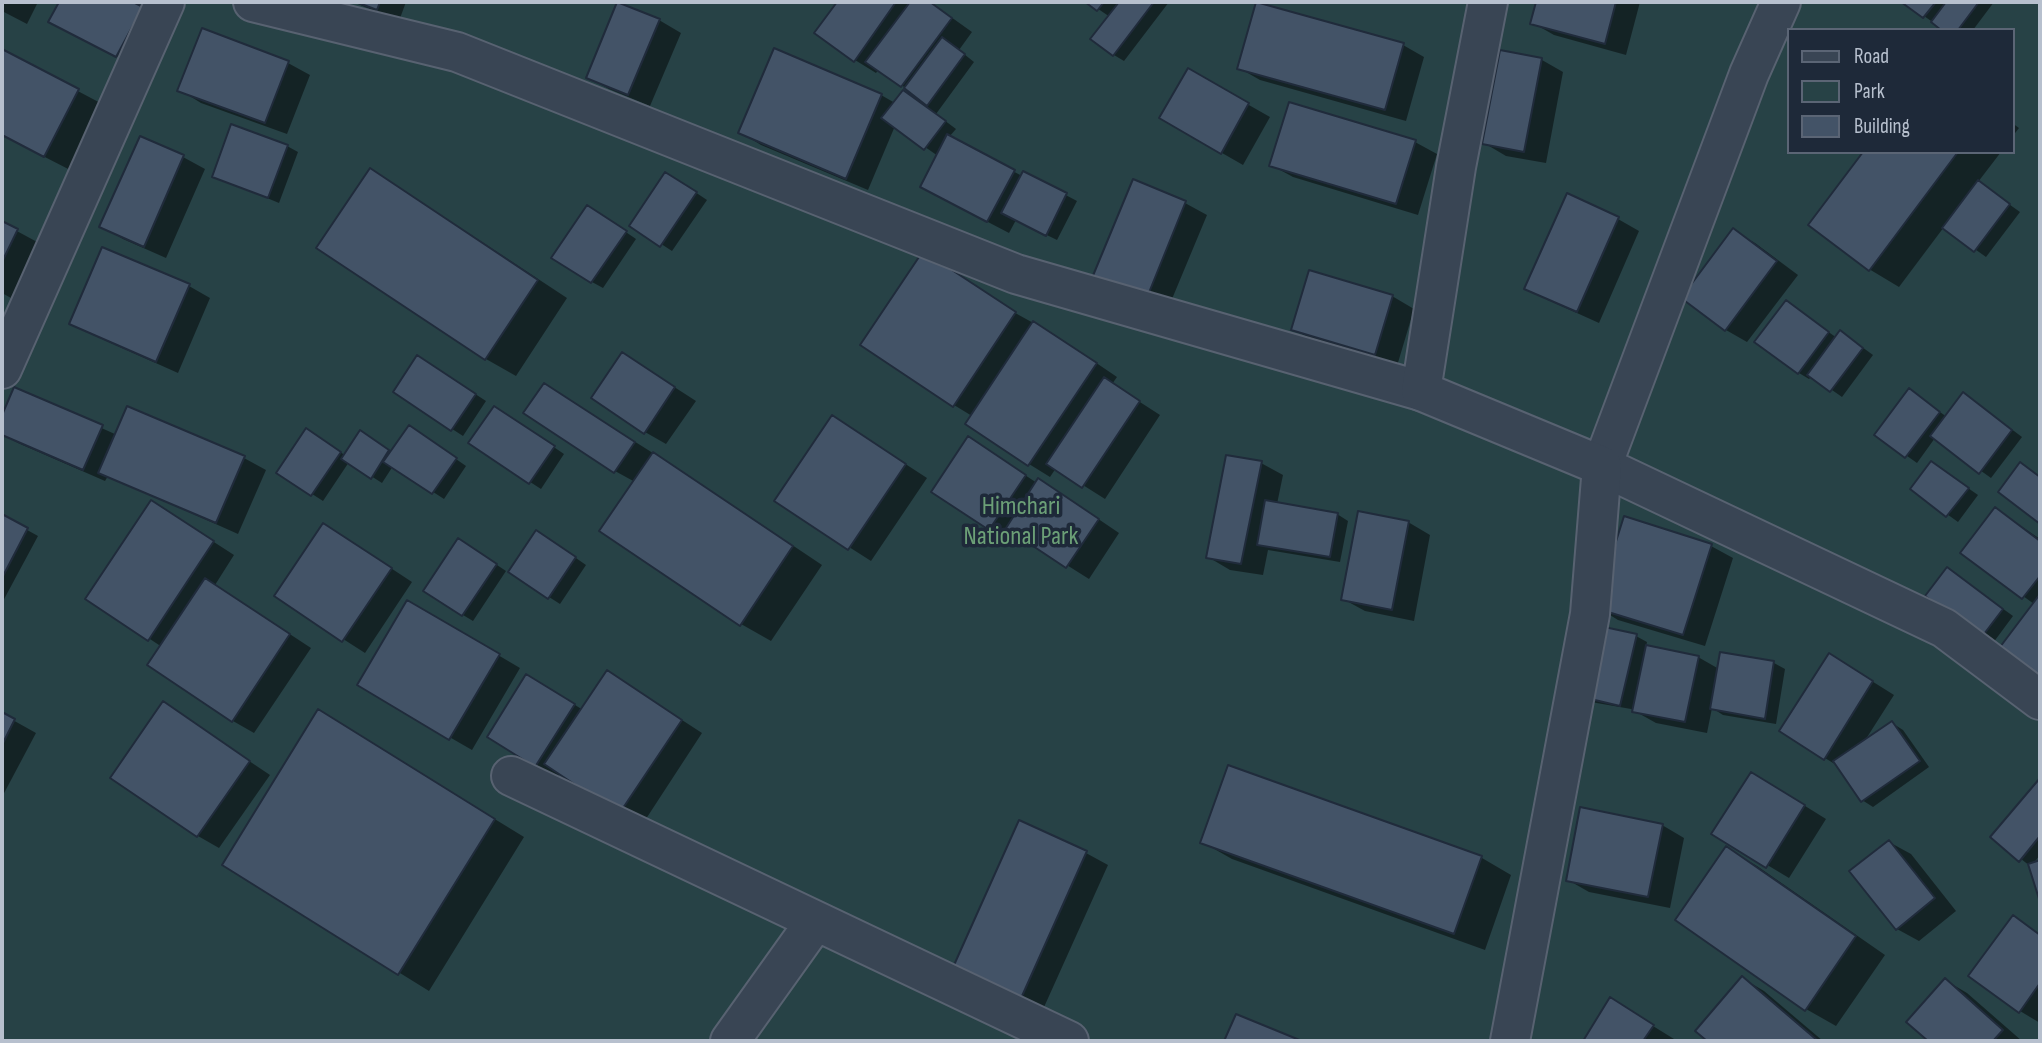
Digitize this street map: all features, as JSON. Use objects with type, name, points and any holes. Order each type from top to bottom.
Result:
[{"type":"street","points":[[2,369],[165,2]]},
{"type":"street","points":[[253,2],[457,52],[1016,274],[1421,391],[1602,466],[1944,628],[2040,701]]},
{"type":"street","points":[[1421,391],[1456,167],[1488,2]]},
{"type":"street","points":[[1510,1041],[1590,614],[1602,466],[1749,74],[1782,2]]},
{"type":"street","points":[[511,776],[1069,1041]]},
{"type":"street","points":[[730,1041],[815,922]]},
{"type":"green space","name":"Himchari National Park","points":[[2,2],[2040,2],[2040,1041],[2,1041]]},
{"type":"building","points":[[59,2],[133,2],[143,7],[116,57],[48,22]]},
{"type":"building","points":[[356,2],[380,2],[377,10]]},
{"type":"building","points":[[617,2],[660,19],[628,95],[586,78]]},
{"type":"building","points":[[837,2],[896,2],[854,62],[814,33]]},
{"type":"building","points":[[910,2],[930,2],[952,18],[901,87],[865,62]]},
{"type":"building","points":[[1085,2],[1104,2],[1097,11]]},
{"type":"building","points":[[1119,2],[1154,2],[1113,56],[1090,39]]},
{"type":"building","points":[[1256,2],[1404,43],[1385,110],[1237,69]]},
{"type":"building","points":[[1536,2],[1616,2],[1605,44],[1530,24]]},
{"type":"building","points":[[1901,2],[1936,2],[1923,18]]},
{"type":"building","points":[[1946,2],[1979,2],[1960,28],[1938,28],[1931,22]]},
{"type":"building","points":[[202,28],[289,61],[265,123],[177,91]]},
{"type":"building","points":[[942,37],[965,54],[927,106],[904,88]]},
{"type":"building","points":[[774,48],[882,94],[846,179],[738,133]]},
{"type":"building","points":[[2,49],[79,89],[44,157],[2,135]]},
{"type":"building","points":[[1500,50],[1542,58],[1524,152],[1482,144]]},
{"type":"building","points":[[1188,68],[1249,103],[1221,154],[1159,118]]},
{"type":"building","points":[[903,90],[946,121],[924,150],[881,118]]},
{"type":"building","points":[[1289,102],[1416,140],[1396,204],[1269,166]]},
{"type":"building","points":[[231,124],[288,145],[268,198],[212,177]]},
{"type":"building","points":[[947,134],[1015,170],[987,222],[920,187]]},
{"type":"building","points":[[140,136],[184,155],[144,247],[99,227]]},
{"type":"building","points":[[1861,154],[1957,154],[1869,271],[1808,225]]},
{"type":"building","points":[[370,168],[538,280],[485,360],[316,248]]},
{"type":"building","points":[[1023,171],[1067,193],[1046,236],[1001,213]]},
{"type":"building","points":[[665,172],[697,192],[660,247],[629,226]]},
{"type":"building","points":[[1133,179],[1186,201],[1146,300],[1092,278]]},
{"type":"building","points":[[1978,180],[2010,204],[1974,252],[1942,228]]},
{"type":"building","points":[[1567,193],[1619,217],[1577,312],[1524,289]]},
{"type":"building","points":[[587,205],[627,231],[591,283],[551,258]]},
{"type":"building","points":[[2,221],[18,229],[2,262]]},
{"type":"building","points":[[1733,228],[1777,261],[1725,331],[1681,298]]},
{"type":"building","points":[[102,247],[190,284],[156,362],[69,324]]},
{"type":"building","points":[[923,251],[1016,312],[953,407],[860,345]]},
{"type":"building","points":[[1309,270],[1393,295],[1375,355],[1291,330]]},
{"type":"building","points":[[1786,300],[1829,332],[1798,374],[1754,342]]},
{"type":"building","points":[[1033,321],[1097,363],[1028,466],[965,424]]},
{"type":"building","points":[[1840,330],[1863,348],[1830,392],[1807,375]]},
{"type":"building","points":[[622,352],[675,387],[644,434],[591,398]]},
{"type":"building","points":[[417,355],[476,394],[451,431],[393,392]]},
{"type":"building","points":[[1104,377],[1140,401],[1082,488],[1046,464]]},
{"type":"building","points":[[544,383],[635,442],[614,473],[523,413]]},
{"type":"building","points":[[14,387],[103,425],[83,470],[2,435],[2,415]]},
{"type":"building","points":[[1909,388],[1940,412],[1905,458],[1874,435]]},
{"type":"building","points":[[1963,392],[2012,430],[1979,474],[1930,436]]},
{"type":"building","points":[[127,406],[245,456],[216,523],[98,473]]},
{"type":"building","points":[[494,406],[555,446],[529,484],[468,443]]},
{"type":"building","points":[[832,415],[906,464],[848,550],[774,501]]},
{"type":"building","points":[[409,425],[457,458],[432,494],[383,462]]},
{"type":"building","points":[[306,428],[341,452],[311,496],[276,473]]},
{"type":"building","points":[[360,430],[389,450],[371,479],[341,459]]},
{"type":"building","points":[[968,436],[1026,475],[989,530],[931,492]]},
{"type":"building","points":[[653,452],[793,546],[740,626],[599,531]]},
{"type":"building","points":[[1226,455],[1262,461],[1241,564],[1206,558]]},
{"type":"building","points":[[1931,461],[1969,488],[1946,517],[1910,489]]},
{"type":"building","points":[[2020,462],[2040,477],[2040,524],[1998,492]]},
{"type":"building","points":[[1038,478],[1099,519],[1066,568],[1006,528]]},
{"type":"building","points":[[151,500],[214,541],[148,641],[85,599]]},
{"type":"building","points":[[1265,500],[1338,513],[1330,557],[1257,545]]},
{"type":"building","points":[[1995,507],[2040,541],[2040,576],[2022,599],[1960,553]]},
{"type":"building","points":[[1358,511],[1409,521],[1392,610],[1341,600]]},
{"type":"building","points":[[2,514],[28,528],[2,578]]},
{"type":"building","points":[[1624,516],[1712,544],[1683,635],[1595,608]]},
{"type":"building","points":[[323,523],[392,568],[342,642],[274,596]]},
{"type":"building","points":[[536,530],[576,557],[548,599],[508,572]]},
{"type":"building","points":[[458,538],[497,564],[462,616],[423,591]]},
{"type":"building","points":[[1947,567],[2003,609],[1981,638],[1925,596]]},
{"type":"building","points":[[205,578],[290,634],[232,722],[147,665]]},
{"type":"building","points":[[2040,594],[2040,690],[1994,655]]},
{"type":"building","points":[[407,600],[500,654],[449,740],[357,685]]},
{"type":"building","points":[[1595,625],[1637,634],[1620,706],[1578,696]]},
{"type":"building","points":[[1646,645],[1699,656],[1685,722],[1632,712]]},
{"type":"building","points":[[1720,652],[1774,661],[1765,719],[1710,709]]},
{"type":"building","points":[[1829,653],[1873,681],[1824,760],[1779,731]]},
{"type":"building","points":[[607,670],[682,720],[619,814],[544,764]]},
{"type":"building","points":[[526,674],[575,704],[535,767],[487,737]]},
{"type":"building","points":[[163,701],[250,761],[197,837],[110,778]]},
{"type":"building","points":[[318,709],[495,819],[398,975],[222,865]]},
{"type":"building","points":[[2,712],[15,719],[2,745]]},
{"type":"building","points":[[1892,721],[1920,761],[1861,802],[1833,761]]},
{"type":"building","points":[[1228,765],[1482,856],[1454,934],[1200,843]]},
{"type":"building","points":[[1751,772],[1805,805],[1766,868],[1711,834]]},
{"type":"building","points":[[2040,778],[2040,836],[2019,862],[1990,837]]},
{"type":"building","points":[[1580,807],[1663,824],[1648,897],[1566,881]]},
{"type":"building","points":[[1019,820],[1087,851],[1018,1005],[950,974]]},
{"type":"building","points":[[1889,840],[1935,898],[1896,930],[1849,871]]},
{"type":"building","points":[[1726,846],[1856,936],[1805,1011],[1675,920]]},
{"type":"building","points":[[2040,860],[2040,902],[2028,864]]},
{"type":"building","points":[[2013,915],[2040,935],[2040,983],[2019,1013],[1968,976]]},
{"type":"building","points":[[1742,976],[1818,1041],[1707,1041],[1695,1031]]},
{"type":"building","points":[[1945,978],[2003,1030],[1993,1041],[1928,1041],[1906,1022]]},
{"type":"building","points":[[1610,997],[1654,1025],[1643,1041],[1583,1041]]},
{"type":"building","points":[[1236,1014],[1302,1041],[1224,1041]]}]
